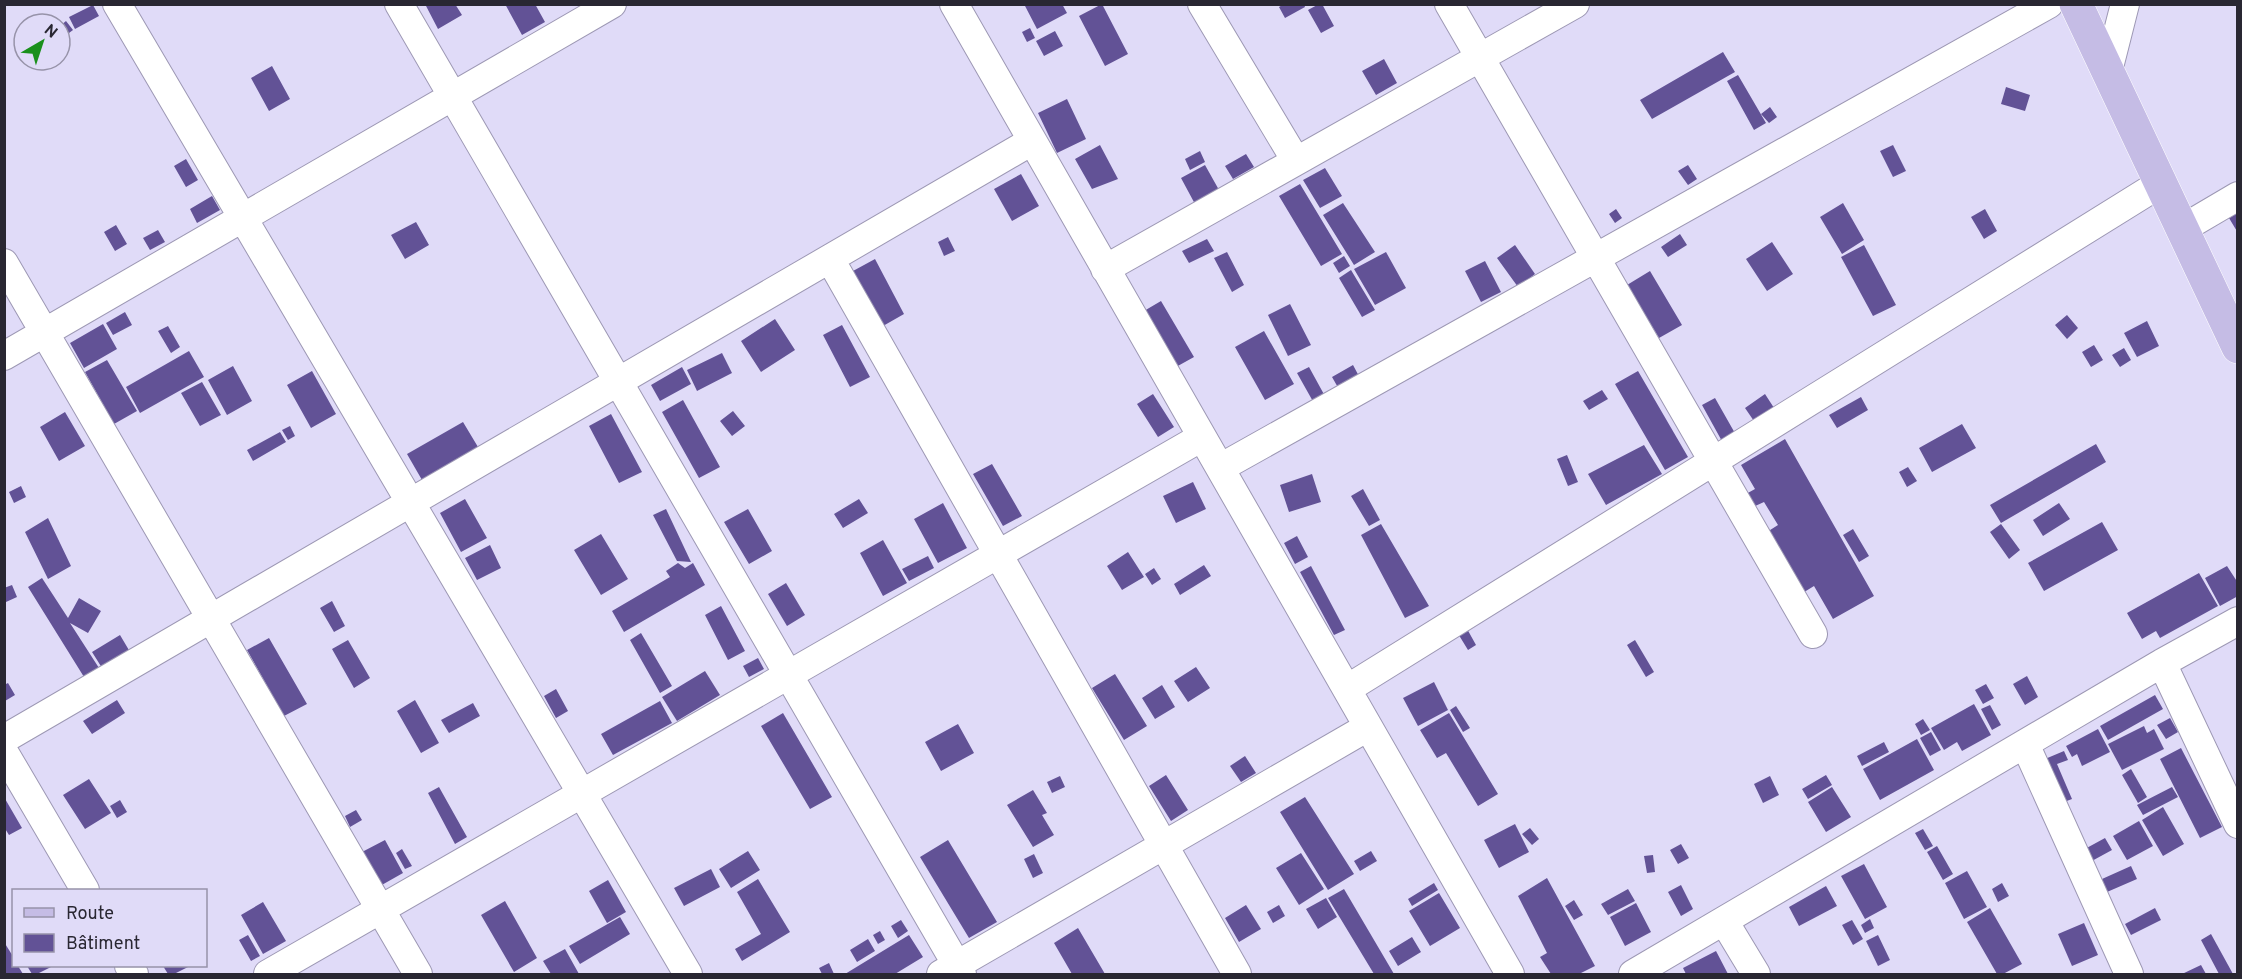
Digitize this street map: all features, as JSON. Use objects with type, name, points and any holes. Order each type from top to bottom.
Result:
[{"type":"main road","points":[[2076,4],[2238,347]]},
{"type":"street","points":[[117,4],[688,975]]},
{"type":"street","points":[[399,4],[788,675],[953,971],[1368,727]]},
{"type":"street","points":[[4,356],[612,4]]},
{"type":"street","points":[[954,4],[1510,975]]},
{"type":"street","points":[[1202,4],[1296,161]]},
{"type":"street","points":[[1449,4],[1813,634]]},
{"type":"street","points":[[1105,269],[1575,4]]},
{"type":"street","points":[[1220,468],[2049,4]]},
{"type":"street","points":[[2108,71],[2125,4]]},
{"type":"street","points":[[4,739],[1032,141]]},
{"type":"street","points":[[1347,689],[2161,183]]},
{"type":"street","points":[[2182,229],[2238,196]]},
{"type":"street","points":[[830,259],[1237,975]]},
{"type":"street","points":[[4,263],[418,975]]},
{"type":"street","points":[[268,975],[1202,437]]},
{"type":"street","points":[[1633,975],[2162,663],[2238,621]]},
{"type":"street","points":[[2162,663],[2238,824]]},
{"type":"street","points":[[2025,744],[2129,975]]},
{"type":"street","points":[[4,752],[85,889]]},
{"type":"street","points":[[1724,921],[1756,975]]},
{"type":"building","points":[[425,4],[455,4],[462,15],[438,29]]},
{"type":"building","points":[[505,4],[535,4],[545,22],[522,35]]},
{"type":"building","points":[[1024,4],[1062,4],[1067,13],[1037,29]]},
{"type":"building","points":[[1102,4],[1128,54],[1105,66],[1079,16]]},
{"type":"building","points":[[1284,4],[1304,4],[1305,7],[1285,18],[1279,7]]},
{"type":"building","points":[[1322,4],[1334,26],[1321,33],[1308,10]]},
{"type":"building","points":[[93,5],[99,16],[75,29],[72,16]]},
{"type":"building","points":[[1030,28],[1035,38],[1027,42],[1022,32]]},
{"type":"building","points":[[1055,31],[1063,46],[1044,56],[1036,41]]},
{"type":"building","points":[[1723,52],[1735,72],[1652,119],[1640,100]]},
{"type":"building","points":[[1384,59],[1397,83],[1376,95],[1362,71]]},
{"type":"building","points":[[272,66],[290,99],[269,111],[251,78]]},
{"type":"building","points":[[1738,75],[1766,123],[1754,130],[1727,81]]},
{"type":"building","points":[[2006,87],[2030,95],[2025,111],[2001,104]]},
{"type":"building","points":[[1067,99],[1086,139],[1057,153],[1038,113]]},
{"type":"building","points":[[1770,107],[1777,117],[1769,123],[1761,114]]},
{"type":"building","points":[[1100,145],[1118,179],[1092,189],[1075,159]]},
{"type":"building","points":[[1893,145],[1906,171],[1893,177],[1880,151]]},
{"type":"building","points":[[1200,151],[1205,162],[1190,170],[1185,159]]},
{"type":"building","points":[[1246,154],[1254,167],[1233,179],[1225,166]]},
{"type":"building","points":[[186,159],[198,180],[186,187],[174,166]]},
{"type":"building","points":[[1205,165],[1219,190],[1195,204],[1181,178]]},
{"type":"building","points":[[1688,165],[1697,179],[1688,185],[1678,171]]},
{"type":"building","points":[[1325,168],[1342,196],[1320,208],[1303,180]]},
{"type":"building","points":[[1021,174],[1039,206],[1012,221],[994,189]]},
{"type":"building","points":[[1300,184],[1342,254],[1321,266],[1279,196]]},
{"type":"building","points":[[212,196],[220,210],[197,223],[190,209]]},
{"type":"building","points":[[1343,203],[1375,252],[1354,265],[1323,215]]},
{"type":"building","points":[[1843,203],[1864,240],[1842,254],[1820,217]]},
{"type":"building","points":[[1616,209],[1622,218],[1615,223],[1609,214]]},
{"type":"building","points":[[1985,209],[1997,231],[1984,239],[1971,217]]},
{"type":"building","points":[[2238,213],[2238,233],[2229,218]]},
{"type":"building","points":[[416,222],[429,245],[405,259],[391,235]]},
{"type":"building","points":[[116,225],[127,244],[115,251],[104,232]]},
{"type":"building","points":[[158,230],[165,242],[150,250],[143,238]]},
{"type":"building","points":[[1680,234],[1687,245],[1668,257],[1661,247]]},
{"type":"building","points":[[948,237],[955,251],[944,256],[938,242]]},
{"type":"building","points":[[1207,239],[1214,251],[1189,263],[1182,251]]},
{"type":"building","points":[[1772,242],[1793,274],[1767,291],[1746,259]]},
{"type":"building","points":[[1515,245],[1535,274],[1518,287],[1497,258]]},
{"type":"building","points":[[1864,245],[1896,305],[1873,316],[1841,257]]},
{"type":"building","points":[[1227,252],[1244,285],[1232,292],[1214,258]]},
{"type":"building","points":[[1386,252],[1406,288],[1375,305],[1354,269]]},
{"type":"building","points":[[1344,256],[1350,266],[1339,273],[1333,263]]},
{"type":"building","points":[[875,259],[904,314],[883,326],[853,271]]},
{"type":"building","points":[[1485,261],[1501,292],[1481,302],[1465,271]]},
{"type":"building","points":[[1351,270],[1375,310],[1362,317],[1339,278]]},
{"type":"building","points":[[1650,271],[1682,325],[1659,338],[1627,285]]},
{"type":"building","points":[[1161,301],[1194,357],[1176,367],[1144,311]]},
{"type":"building","points":[[1290,304],[1311,345],[1288,356],[1268,315]]},
{"type":"building","points":[[125,312],[132,325],[113,335],[106,323]]},
{"type":"building","points":[[2067,315],[2078,328],[2067,339],[2055,325]]},
{"type":"building","points":[[775,319],[795,350],[761,372],[741,341]]},
{"type":"building","points":[[2147,321],[2159,346],[2137,357],[2124,333]]},
{"type":"building","points":[[103,324],[117,349],[84,368],[70,343]]},
{"type":"building","points":[[842,325],[870,377],[850,387],[823,335]]},
{"type":"building","points":[[168,326],[180,347],[171,353],[158,331]]},
{"type":"building","points":[[1264,331],[1294,384],[1265,400],[1235,347]]},
{"type":"building","points":[[2094,345],[2103,360],[2091,367],[2082,352]]},
{"type":"building","points":[[2124,348],[2131,360],[2120,367],[2112,355]]},
{"type":"building","points":[[189,351],[204,377],[140,413],[126,387]]},
{"type":"building","points":[[722,353],[732,373],[697,391],[687,370]]},
{"type":"building","points":[[107,360],[137,411],[114,424],[85,372]]},
{"type":"building","points":[[1353,365],[1361,380],[1340,391],[1332,377]]},
{"type":"building","points":[[233,366],[252,401],[227,415],[208,380]]},
{"type":"building","points":[[682,367],[691,384],[660,401],[651,385]]},
{"type":"building","points":[[1309,367],[1326,398],[1315,405],[1297,373]]},
{"type":"building","points":[[312,371],[336,414],[311,428],[287,385]]},
{"type":"building","points":[[1638,371],[1688,457],[1665,470],[1615,384]]},
{"type":"building","points":[[202,382],[221,415],[200,426],[181,393]]},
{"type":"building","points":[[1602,390],[1608,399],[1589,410],[1583,401]]},
{"type":"building","points":[[1153,394],[1174,427],[1158,437],[1137,404]]},
{"type":"building","points":[[1765,394],[1776,411],[1756,424],[1745,408]]},
{"type":"building","points":[[1861,397],[1868,410],[1837,428],[1829,415]]},
{"type":"building","points":[[1715,398],[1736,435],[1723,443],[1702,405]]},
{"type":"building","points":[[683,400],[720,467],[699,478],[662,412]]},
{"type":"building","points":[[733,411],[745,426],[732,436],[720,421]]},
{"type":"building","points":[[65,412],[85,446],[59,461],[40,427]]},
{"type":"building","points":[[611,414],[642,472],[619,483],[589,426]]},
{"type":"building","points":[[463,422],[478,447],[422,480],[407,454]]},
{"type":"building","points":[[1962,424],[1976,448],[1932,472],[1919,448]]},
{"type":"building","points":[[290,426],[295,436],[288,440],[282,430]]},
{"type":"building","points":[[280,432],[286,442],[253,461],[247,450]]},
{"type":"building","points":[[1785,439],[1874,596],[1833,619],[1814,586],[1801,594],[1767,532],[1778,525],[1764,502],[1753,507],[1746,494],[1755,489],[1741,465]]},
{"type":"building","points":[[2096,444],[2106,462],[2001,523],[1990,505]]},
{"type":"building","points":[[1644,445],[1662,474],[1606,505],[1588,474]]},
{"type":"building","points":[[1567,455],[1578,482],[1568,486],[1557,459]]},
{"type":"building","points":[[992,464],[1022,516],[1003,526],[973,474]]},
{"type":"building","points":[[1908,467],[1917,481],[1907,487],[1899,472]]},
{"type":"building","points":[[1312,474],[1321,502],[1289,512],[1280,485]]},
{"type":"building","points":[[1193,482],[1206,509],[1176,523],[1163,496]]},
{"type":"building","points":[[21,486],[26,497],[14,503],[9,492]]},
{"type":"building","points":[[1363,489],[1380,520],[1369,526],[1351,496]]},
{"type":"building","points":[[465,499],[487,538],[461,552],[440,513]]},
{"type":"building","points":[[859,499],[868,513],[843,528],[834,514]]},
{"type":"building","points":[[943,503],[967,548],[938,563],[914,519]]},
{"type":"building","points":[[2059,503],[2070,519],[2043,536],[2033,520]]},
{"type":"building","points":[[666,509],[691,562],[677,561],[653,515]]},
{"type":"building","points":[[748,509],[772,551],[749,564],[724,522]]},
{"type":"building","points":[[48,518],[71,566],[48,579],[25,532]]},
{"type":"building","points":[[2102,522],[2118,550],[2044,591],[2028,563]]},
{"type":"building","points":[[1381,524],[1429,606],[1405,618],[1361,535]]},
{"type":"building","points":[[2001,524],[2020,550],[2009,559],[1990,532]]},
{"type":"building","points":[[1853,529],[1869,556],[1859,562],[1843,535]]},
{"type":"building","points":[[601,534],[628,579],[601,595],[574,550]]},
{"type":"building","points":[[1297,536],[1308,557],[1295,564],[1284,543]]},
{"type":"building","points":[[883,540],[907,583],[883,596],[860,553]]},
{"type":"building","points":[[490,545],[501,568],[477,580],[465,558]]},
{"type":"building","points":[[1128,552],[1144,577],[1122,590],[1107,566]]},
{"type":"building","points":[[928,556],[934,568],[909,581],[902,569]]},
{"type":"building","points":[[678,563],[685,568],[693,563],[705,585],[624,632],[612,611],[670,577],[666,571]]},
{"type":"building","points":[[1204,565],[1211,576],[1180,595],[1174,584]]},
{"type":"building","points":[[1311,566],[1345,630],[1334,635],[1300,572]]},
{"type":"building","points":[[2227,566],[2238,583],[2238,596],[2220,606],[2205,578]]},
{"type":"building","points":[[1154,568],[1161,579],[1152,585],[1145,574]]},
{"type":"building","points":[[2199,573],[2218,606],[2160,638],[2156,631],[2142,639],[2127,613]]},
{"type":"building","points":[[42,578],[68,618],[79,598],[101,611],[88,633],[70,623],[99,668],[84,677],[28,587]]},
{"type":"building","points":[[786,583],[805,615],[787,626],[768,594]]},
{"type":"building","points":[[12,585],[17,597],[6,602],[4,588]]},
{"type":"building","points":[[332,601],[345,626],[334,632],[320,608]]},
{"type":"building","points":[[721,606],[745,651],[728,660],[705,615]]},
{"type":"building","points":[[1466,627],[1476,645],[1468,650],[1457,632]]},
{"type":"building","points":[[641,633],[672,686],[660,693],[630,640]]},
{"type":"building","points":[[120,635],[136,662],[109,679],[92,652]]},
{"type":"building","points":[[269,638],[307,704],[284,716],[247,650]]},
{"type":"building","points":[[348,640],[370,678],[354,688],[332,649]]},
{"type":"building","points":[[1635,640],[1654,672],[1646,677],[1627,645]]},
{"type":"building","points":[[758,658],[764,669],[749,677],[743,666]]},
{"type":"building","points":[[1196,667],[1210,688],[1188,702],[1174,681]]},
{"type":"building","points":[[705,671],[720,695],[677,721],[662,697]]},
{"type":"building","points":[[1115,674],[1147,726],[1124,740],[1092,688]]},
{"type":"building","points":[[2027,676],[2038,697],[2025,705],[2013,684]]},
{"type":"building","points":[[1434,682],[1448,710],[1418,726],[1403,698]]},
{"type":"building","points":[[8,683],[15,695],[5,701],[4,685]]},
{"type":"building","points":[[1986,684],[1994,698],[1983,704],[1975,690]]},
{"type":"building","points":[[1162,685],[1175,707],[1155,719],[1142,698]]},
{"type":"building","points":[[556,689],[568,711],[556,718],[544,696]]},
{"type":"building","points":[[2155,695],[2163,709],[2108,740],[2100,726]]},
{"type":"building","points":[[117,700],[125,713],[92,734],[83,721]]},
{"type":"building","points":[[415,700],[439,743],[421,753],[397,711]]},
{"type":"building","points":[[660,701],[672,723],[613,755],[601,734]]},
{"type":"building","points":[[473,703],[480,716],[449,733],[441,720]]},
{"type":"building","points":[[1974,704],[1991,735],[1962,751],[1957,742],[1944,750],[1931,728]]},
{"type":"building","points":[[1990,705],[2001,725],[1992,730],[1981,709]]},
{"type":"building","points":[[1456,706],[1470,728],[1463,732],[1450,710]]},
{"type":"building","points":[[783,713],[832,797],[810,809],[761,726]]},
{"type":"building","points":[[1449,713],[1498,794],[1478,806],[1446,753],[1437,758],[1420,730]]},
{"type":"building","points":[[2170,718],[2178,732],[2166,739],[2157,725]]},
{"type":"building","points":[[1923,719],[1930,730],[1921,735],[1915,724]]},
{"type":"building","points":[[958,724],[974,753],[941,771],[925,742]]},
{"type":"building","points":[[2144,726],[2147,733],[2154,729],[2164,749],[2122,770],[2108,744]]},
{"type":"building","points":[[2098,729],[2110,752],[2082,766],[2077,754],[2072,757],[2066,746]]},
{"type":"building","points":[[1931,732],[1941,750],[1930,756],[1920,738]]},
{"type":"building","points":[[1917,739],[1934,770],[1880,800],[1863,769]]},
{"type":"building","points":[[1884,742],[1889,752],[1862,766],[1857,756]]},
{"type":"building","points":[[2181,748],[2222,827],[2200,838],[2160,759]]},
{"type":"building","points":[[2064,751],[2068,760],[2057,764],[2072,799],[2064,802],[2045,759]]},
{"type":"building","points":[[1245,756],[1256,773],[1241,782],[1230,766]]},
{"type":"building","points":[[2131,769],[2147,797],[2138,803],[2122,775]]},
{"type":"building","points":[[1166,775],[1188,810],[1171,821],[1149,786]]},
{"type":"building","points":[[1826,775],[1832,785],[1808,799],[1802,789]]},
{"type":"building","points":[[1060,776],[1065,787],[1052,793],[1047,782]]},
{"type":"building","points":[[1770,776],[1779,795],[1763,803],[1754,784]]},
{"type":"building","points":[[89,779],[111,813],[85,829],[63,795]]},
{"type":"building","points":[[439,787],[467,837],[455,844],[428,793]]},
{"type":"building","points":[[1832,787],[1851,817],[1826,832],[1808,802]]},
{"type":"building","points":[[2172,787],[2178,797],[2143,815],[2137,805]]},
{"type":"building","points":[[1033,790],[1047,813],[1042,815],[1054,835],[1033,847],[1007,805]]},
{"type":"building","points":[[4,797],[22,828],[9,835],[4,827]]},
{"type":"building","points":[[1305,797],[1354,874],[1328,890],[1280,812]]},
{"type":"building","points":[[120,800],[127,812],[117,818],[110,806]]},
{"type":"building","points":[[2163,807],[2184,844],[2163,856],[2142,820]]},
{"type":"building","points":[[356,810],[362,820],[350,827],[345,816]]},
{"type":"building","points":[[2139,821],[2153,846],[2127,860],[2113,836]]},
{"type":"building","points":[[1515,824],[1529,852],[1499,868],[1484,840]]},
{"type":"building","points":[[1530,828],[1539,839],[1532,845],[1522,834]]},
{"type":"building","points":[[1923,829],[1933,846],[1925,850],[1915,833]]},
{"type":"building","points":[[2105,838],[2112,850],[2090,862],[2083,850]]},
{"type":"building","points":[[385,840],[403,873],[380,886],[362,852]]},
{"type":"building","points":[[948,840],[997,922],[969,938],[920,857]]},
{"type":"building","points":[[1681,844],[1689,858],[1678,864],[1670,850]]},
{"type":"building","points":[[1937,846],[1953,874],[1943,880],[1927,852]]},
{"type":"building","points":[[402,849],[412,866],[405,869],[396,853]]},
{"type":"building","points":[[748,851],[760,870],[731,888],[719,869]]},
{"type":"building","points":[[1371,851],[1377,861],[1360,871],[1354,861]]},
{"type":"building","points":[[1301,853],[1324,889],[1299,905],[1276,868]]},
{"type":"building","points":[[1034,854],[1043,873],[1033,878],[1024,859]]},
{"type":"building","points":[[1653,855],[1655,872],[1647,873],[1644,856]]},
{"type":"building","points":[[1864,864],[1887,907],[1865,919],[1841,876]]},
{"type":"building","points":[[2131,866],[2137,879],[2107,892],[2102,879]]},
{"type":"building","points":[[711,869],[720,887],[684,906],[674,888]]},
{"type":"building","points":[[1967,871],[1987,907],[1964,919],[1945,883]]},
{"type":"building","points":[[1547,878],[1595,966],[1579,974],[1551,974],[1540,957],[1547,953],[1518,896]]},
{"type":"building","points":[[758,879],[790,932],[742,961],[735,949],[761,934],[737,892]]},
{"type":"building","points":[[608,880],[626,912],[607,923],[589,891]]},
{"type":"building","points":[[1434,883],[1438,890],[1412,906],[1408,899]]},
{"type":"building","points":[[2002,883],[2009,896],[1998,902],[1992,889]]},
{"type":"building","points":[[1681,885],[1693,909],[1681,916],[1668,892]]},
{"type":"building","points":[[1826,886],[1837,906],[1799,926],[1789,907]]},
{"type":"building","points":[[1344,889],[1394,974],[1374,974],[1328,898]]},
{"type":"building","points":[[1628,889],[1635,901],[1608,915],[1601,904]]},
{"type":"building","points":[[1439,893],[1460,928],[1430,946],[1409,911]]},
{"type":"building","points":[[1326,898],[1337,917],[1318,929],[1306,909]]},
{"type":"building","points":[[1574,900],[1583,915],[1574,920],[1565,906]]},
{"type":"building","points":[[505,901],[537,958],[514,972],[481,915]]},
{"type":"building","points":[[263,902],[286,941],[263,954],[241,915]]},
{"type":"building","points":[[1636,903],[1651,932],[1625,946],[1610,917]]},
{"type":"building","points":[[1246,905],[1261,929],[1239,942],[1225,918]]},
{"type":"building","points":[[1279,905],[1285,916],[1273,923],[1267,912]]},
{"type":"building","points":[[1990,908],[2022,964],[2003,974],[1997,974],[1967,922]]},
{"type":"building","points":[[2155,908],[2161,920],[2131,935],[2125,924]]},
{"type":"building","points":[[620,917],[630,934],[580,964],[569,946]]},
{"type":"building","points":[[1870,919],[1874,928],[1865,933],[1861,925]]},
{"type":"building","points":[[901,920],[908,931],[898,938],[891,926]]},
{"type":"building","points":[[1852,920],[1863,939],[1853,945],[1842,925]]},
{"type":"building","points":[[2084,923],[2098,955],[2072,966],[2058,934]]},
{"type":"building","points":[[1078,928],[1105,974],[1072,974],[1054,943]]},
{"type":"building","points":[[880,931],[885,940],[878,944],[873,935]]},
{"type":"building","points":[[2211,934],[2233,974],[2219,974],[2201,940]]},
{"type":"building","points":[[248,935],[260,956],[251,961],[239,940]]},
{"type":"building","points":[[909,935],[923,957],[895,974],[845,974]]},
{"type":"building","points":[[1878,935],[1890,960],[1878,966],[1866,941]]},
{"type":"building","points":[[1412,937],[1421,952],[1398,966],[1389,951]]},
{"type":"building","points":[[868,939],[875,951],[857,962],[850,950]]},
{"type":"building","points":[[4,942],[12,955],[12,967],[19,967],[23,974],[4,974]]},
{"type":"building","points":[[565,949],[579,974],[551,974],[543,961]]},
{"type":"building","points":[[1716,951],[1728,974],[1686,974],[1683,968]]},
{"type":"building","points":[[829,963],[834,974],[822,974],[819,968]]},
{"type":"building","points":[[2201,965],[2206,974],[2182,974]]},
{"type":"building","points":[[28,967],[51,967],[37,974],[32,974]]},
{"type":"building","points":[[164,967],[188,967],[174,974],[168,974]]}]
